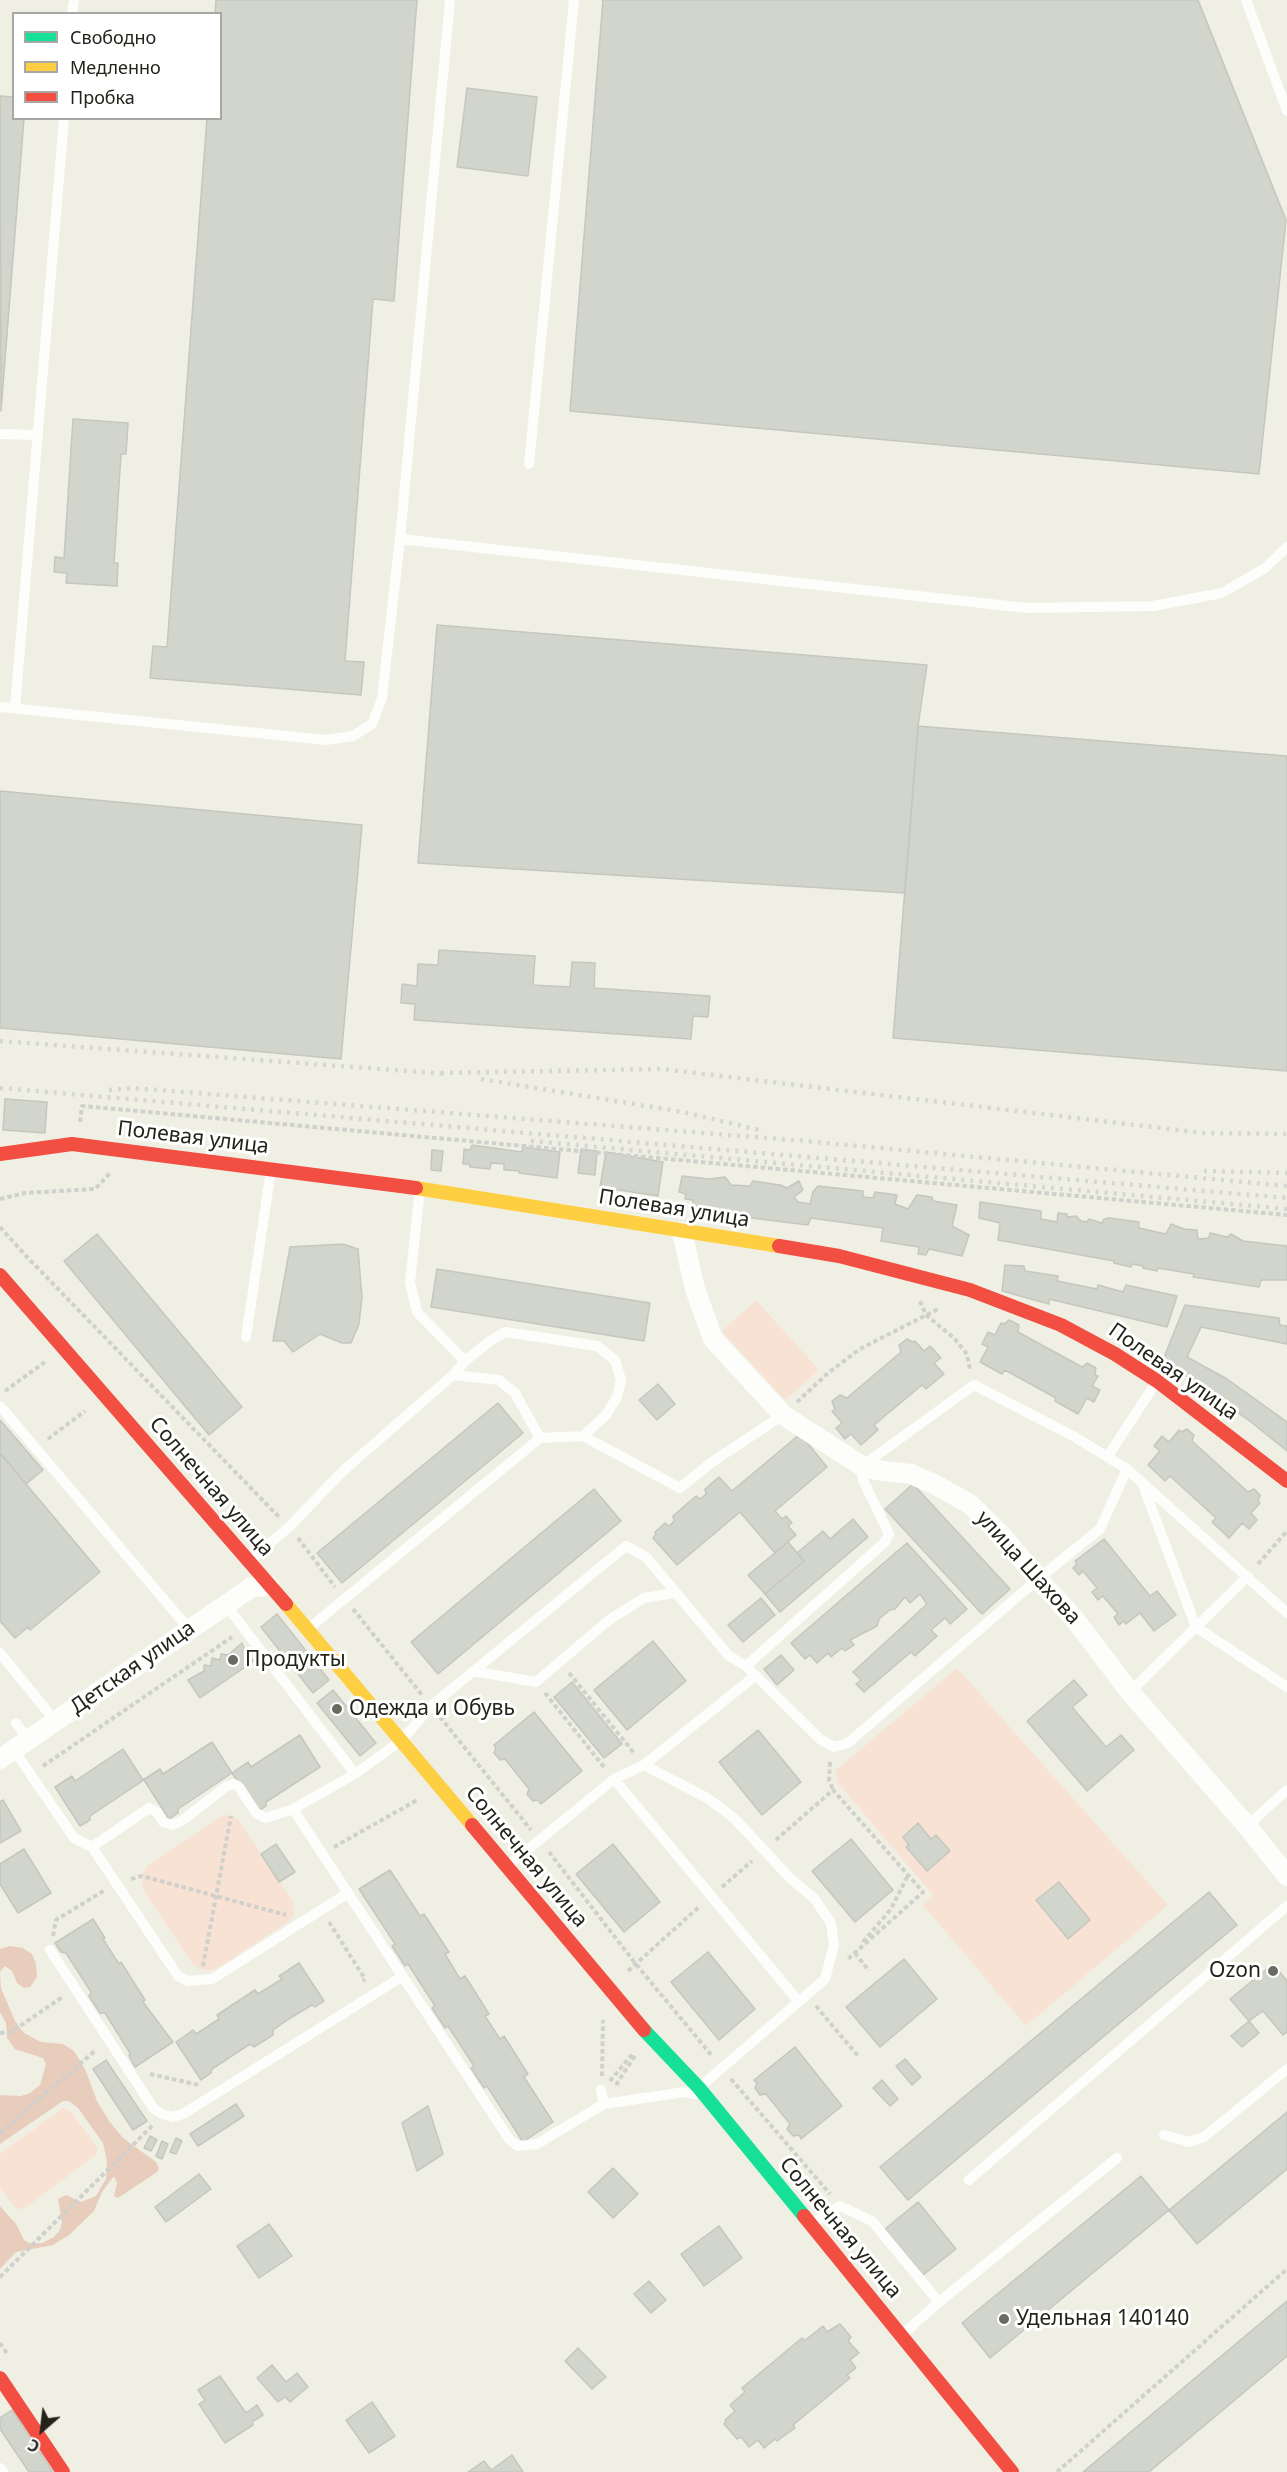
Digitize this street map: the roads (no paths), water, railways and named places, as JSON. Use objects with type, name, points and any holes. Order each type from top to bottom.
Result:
[{"type":"street","name":"Полевая улица","points":[[0,1154],[72,1144],[420,1189],[839,1256],[970,1290],[1061,1325],[1115,1354],[1157,1381],[1287,1481]]},
{"type":"street","name":"улица Шахова","points":[[682,1232],[695,1289],[713,1339],[783,1415],[862,1466],[911,1474],[970,1504],[1004,1538],[1073,1617],[1130,1692],[1247,1826],[1287,1876]]},
{"type":"street","name":"Солнечная улица","points":[[0,1275],[308,1629],[608,1987],[701,2092],[1012,2472]]},
{"type":"street","name":"Детская улица","points":[[14,1750],[252,1587],[269,1586]]},
{"type":"street","points":[[0,2378],[63,2472]]},
{"type":"lane","points":[[0,707],[326,740],[352,736],[372,724],[382,698],[400,539],[450,0]]},
{"type":"lane","points":[[528,464],[574,0]]},
{"type":"lane","points":[[1246,0],[1287,111]]},
{"type":"lane","points":[[15,708],[64,120]]},
{"type":"lane","points":[[0,434],[38,435]]},
{"type":"lane","points":[[400,539],[1027,608],[1153,606],[1222,593],[1265,568],[1287,548]]},
{"type":"lane","points":[[246,1337],[271,1170]]},
{"type":"lane","points":[[420,1189],[410,1282],[417,1312],[465,1361]]},
{"type":"lane","points":[[248,1562],[288,1527],[343,1471],[453,1375],[465,1361],[505,1332],[597,1346],[615,1359],[621,1380],[617,1397],[606,1415],[583,1436]]},
{"type":"lane","points":[[453,1375],[499,1380],[514,1393],[540,1438]]},
{"type":"lane","points":[[1107,1456],[1157,1381]]},
{"type":"lane","points":[[746,1666],[885,1542],[889,1534],[863,1479],[862,1466],[974,1385],[1127,1469],[1287,1613]]},
{"type":"lane","points":[[0,1406],[189,1629]]},
{"type":"lane","points":[[308,1629],[540,1438],[583,1436],[680,1488],[712,1462],[783,1415]]},
{"type":"lane","points":[[92,1847],[149,1808],[157,1812],[163,1822],[173,1825],[183,1820],[227,1786],[234,1784],[239,1787],[256,1813],[266,1818],[293,1809],[355,1774],[402,1740],[431,1706],[626,1546],[646,1557],[729,1656],[746,1666],[821,1740],[834,1747],[848,1743],[1038,1579],[1100,1529],[1127,1469]]},
{"type":"lane","points":[[1142,1482],[1196,1627],[1287,1687]]},
{"type":"lane","points":[[1130,1692],[1248,1576]]},
{"type":"lane","points":[[473,1671],[536,1682],[609,1620],[644,1598],[674,1593]]},
{"type":"lane","points":[[226,1605],[355,1774]]},
{"type":"lane","points":[[0,1653],[56,1722]]},
{"type":"lane","points":[[507,1868],[614,1779],[644,1766],[755,1676]]},
{"type":"lane","points":[[16,1723],[14,1750],[74,1838],[92,1847],[178,1976],[188,1981],[212,1979],[348,1893]]},
{"type":"lane","points":[[293,1809],[509,2139],[518,2146],[537,2144],[604,2104],[685,2092],[701,2092],[825,1979],[834,1945],[831,1923],[814,1898],[791,1879],[734,1818],[707,1798],[644,1766]]},
{"type":"lane","points":[[614,1779],[712,1896],[803,1998]]},
{"type":"lane","points":[[1247,1826],[1287,1790]]},
{"type":"lane","points":[[969,2180],[1287,1906]]},
{"type":"lane","points":[[50,1950],[154,2109],[173,2117],[183,2114],[403,1976]]},
{"type":"lane","points":[[1164,2135],[1189,2142],[1204,2137],[1287,2069]]},
{"type":"lane","points":[[601,2090],[604,2104]]},
{"type":"lane","points":[[902,2335],[939,2302],[1117,2158]]},
{"type":"lane","points":[[810,2225],[840,2206],[873,2221],[939,2302]]},
{"type":"lane","points":[[0,2468],[3,2472]]},
{"type":"railway","points":[[0,1041],[448,1074]]},
{"type":"railway","points":[[441,1073],[661,1069],[1203,1133],[1287,1134]]},
{"type":"railway","points":[[481,1079],[683,1112],[764,1131]]},
{"type":"railway","points":[[0,1088],[1287,1198]]},
{"type":"railway","points":[[109,1090],[132,1088],[805,1141],[1287,1186]]},
{"type":"railway","points":[[531,1141],[1287,1209]]},
{"type":"railway","points":[[1204,1171],[1287,1173]]},
{"type":"place","name":"Продукты","points":[[233,1660]]},
{"type":"place","name":"Одежда и Обувь","points":[[337,1709]]},
{"type":"place","name":"Ozon","points":[[1273,1971]]},
{"type":"place","name":"Удельная 140140","points":[[1004,2319]]}]
